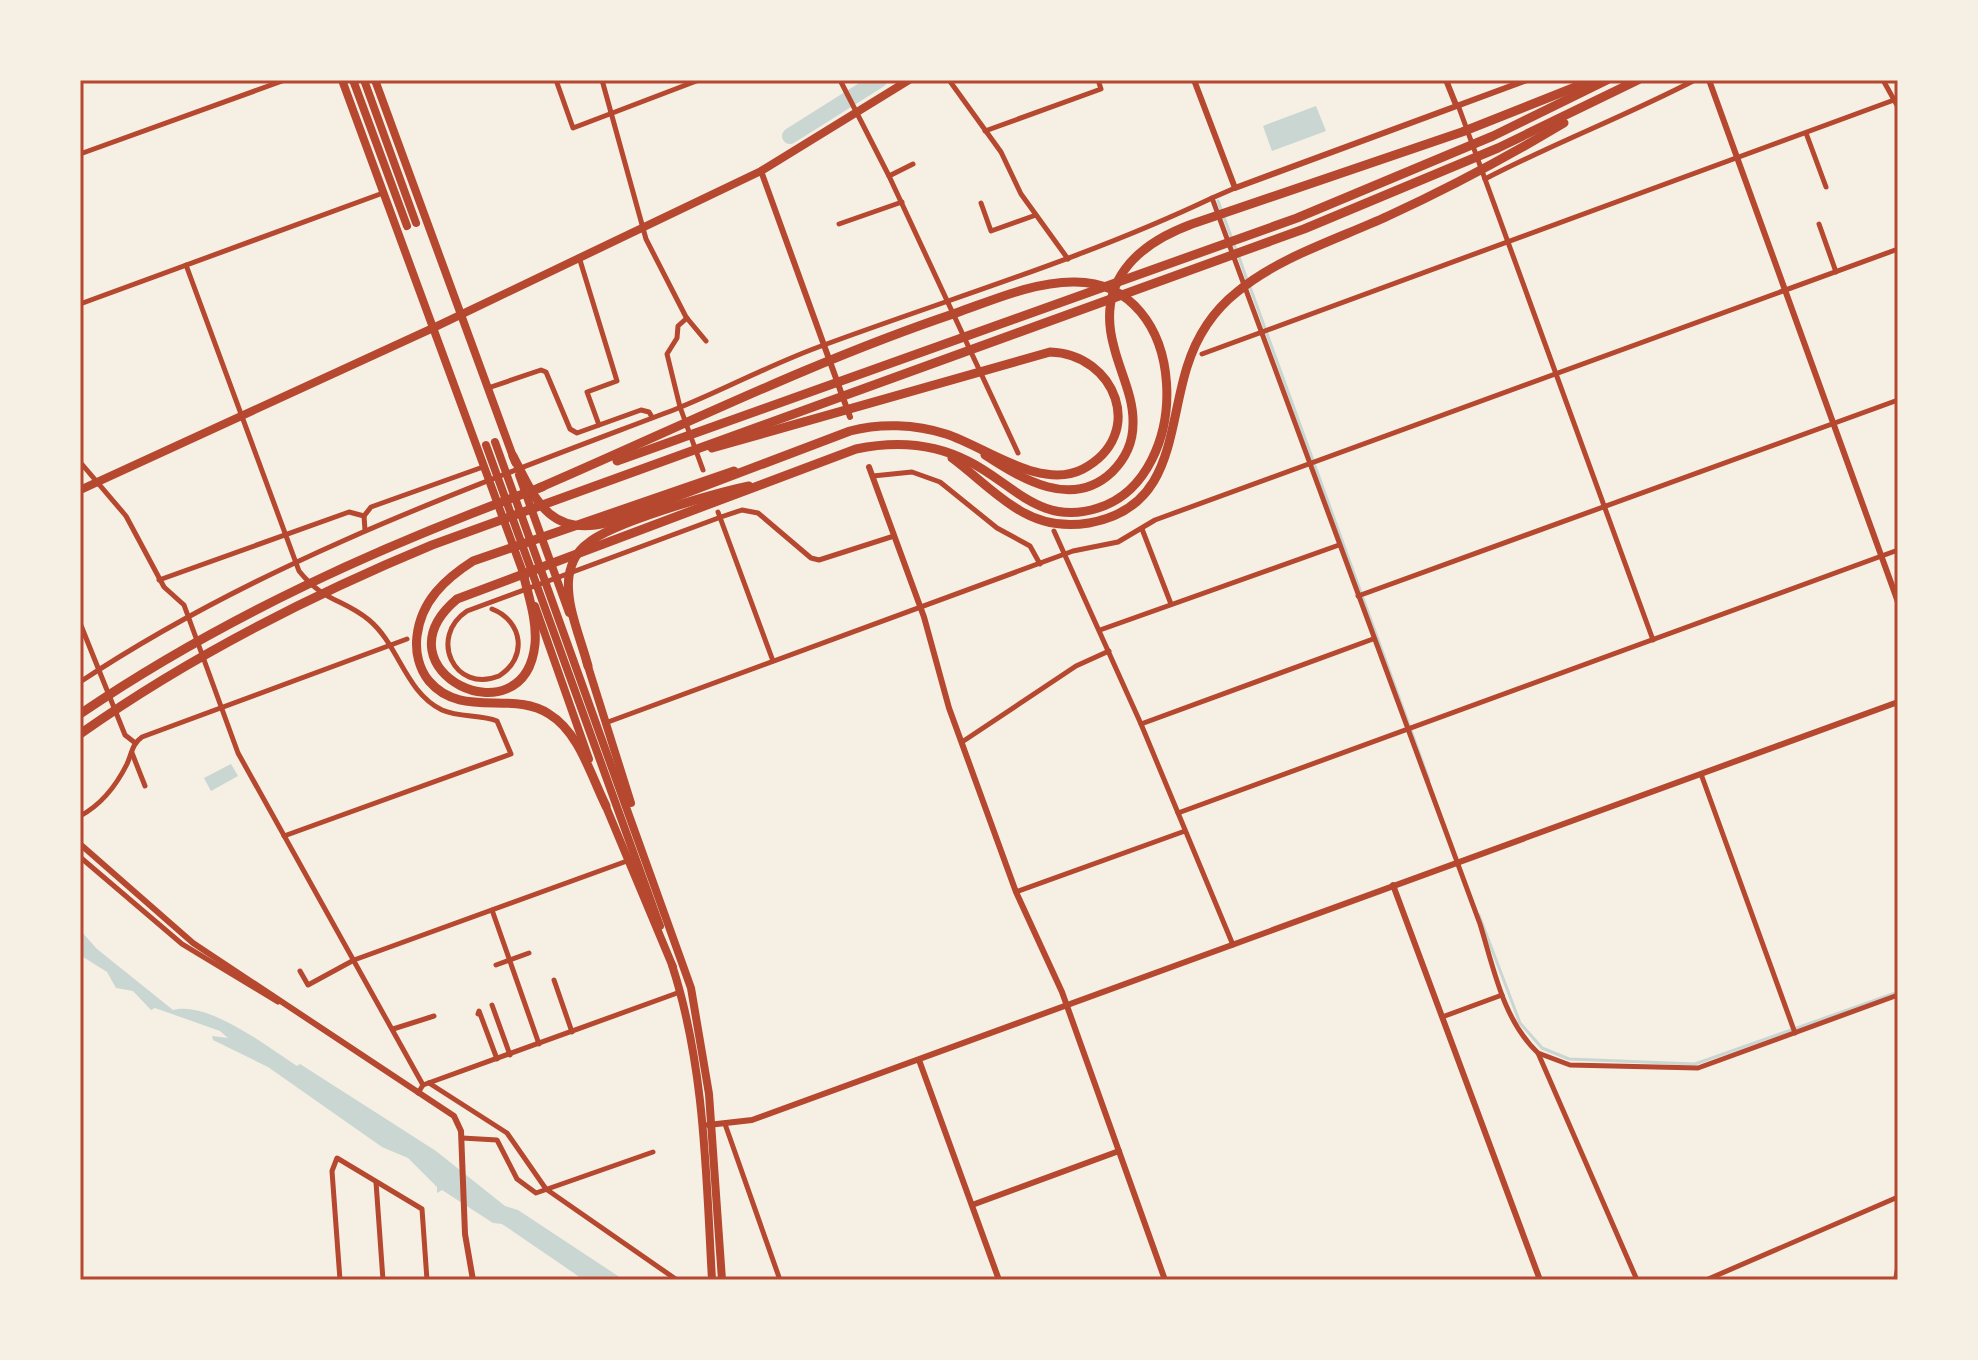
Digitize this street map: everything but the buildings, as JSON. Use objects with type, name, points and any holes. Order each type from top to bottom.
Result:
[{"type":"highway","points":[[958,439],[1026,480],[1068,490],[1088,487],[1120,463],[1130,444],[1132,405],[1113,345],[1109,320],[1121,275],[1141,250],[1175,230],[1462,132],[1593,80]]},
{"type":"highway","points":[[80,714],[185,649],[287,594],[380,551],[539,488],[1297,218],[1493,136],[1607,80]]},
{"type":"highway","points":[[936,449],[1033,517],[1072,525],[1100,521],[1124,510],[1154,482],[1170,446],[1187,366],[1203,332],[1224,303],[1270,270],[1471,176],[1636,82]]},
{"type":"highway","points":[[80,734],[192,663],[329,590],[432,545],[1304,229],[1498,148],[1636,82]]},
{"type":"highway","points":[[524,577],[535,625],[535,642],[528,665],[512,685],[501,690],[489,693],[461,689],[450,682],[435,660],[432,635],[437,621],[457,599],[870,446],[916,445],[936,449],[967,460],[1017,496],[1050,510],[1097,509],[1120,497],[1141,478],[1159,440],[1164,412],[1165,369],[1155,330],[1140,310],[1120,293],[1083,282],[1043,285],[859,348],[539,488]]},
{"type":"highway","points":[[544,502],[756,433],[1050,352],[1079,357],[1102,373],[1117,409],[1114,434],[1093,462],[1083,469],[1059,474],[1034,471],[958,439],[925,429],[878,425],[850,431],[758,465],[498,550],[456,572],[434,594],[419,623],[416,652],[420,667],[436,689],[449,697],[475,704],[532,706],[549,713],[573,738],[606,806]]},
{"type":"highway","points":[[513,456],[543,509],[561,522],[581,527],[607,523],[718,483],[758,465]]},
{"type":"highway","points":[[588,666],[569,590],[574,561],[587,544],[610,531],[722,491],[764,483]]},
{"type":"main road","points":[[342,80],[606,806],[673,967]]},
{"type":"main road","points":[[353,80],[411,225],[364,80]]},
{"type":"main road","points":[[375,80],[608,722],[645,854]]},
{"type":"main road","points":[[80,490],[461,315],[761,171],[909,80]]},
{"type":"main road","points":[[712,1280],[706,1125],[703,1049],[691,988],[645,854],[491,443],[681,992],[706,1125],[722,1280]]},
{"type":"street","points":[[80,154],[285,80]]},
{"type":"street","points":[[556,80],[573,128],[699,80]]},
{"type":"street","points":[[602,80],[641,227],[687,318],[706,341]]},
{"type":"street","points":[[840,80],[902,202],[1018,453]]},
{"type":"street","points":[[949,80],[1001,152],[1021,194],[1068,259]]},
{"type":"street","points":[[985,131],[1101,89],[1098,80]]},
{"type":"street","points":[[1194,80],[1235,188]]},
{"type":"street","points":[[1446,80],[1653,640]]},
{"type":"street","points":[[80,682],[189,614],[365,530],[680,407],[824,344],[1143,231],[1235,188],[1527,80]]},
{"type":"street","points":[[1485,179],[1547,147],[1624,117],[1695,80]]},
{"type":"street","points":[[1709,80],[1898,602]]},
{"type":"street","points":[[1883,80],[1898,107]]},
{"type":"street","points":[[1202,354],[1894,100]]},
{"type":"street","points":[[1806,133],[1826,187]]},
{"type":"street","points":[[889,176],[913,164]]},
{"type":"street","points":[[761,171],[850,417]]},
{"type":"street","points":[[80,304],[383,193]]},
{"type":"street","points":[[1212,198],[1313,463],[1339,545],[1409,728],[1502,995],[1515,1026],[1538,1053],[1637,1280]]},
{"type":"street","points":[[839,224],[902,202]]},
{"type":"street","points":[[981,203],[991,231],[1036,215]]},
{"type":"street","points":[[1819,224],[1836,272]]},
{"type":"street","points":[[608,722],[1064,555],[1106,546],[1155,520],[1898,249]]},
{"type":"street","points":[[579,257],[617,381],[587,392],[599,425]]},
{"type":"street","points":[[186,265],[293,562],[313,589],[370,621],[391,647],[413,684],[430,702],[457,715],[497,721],[511,754],[284,836]]},
{"type":"street","points":[[687,318],[678,326],[675,341],[667,354],[680,407],[703,470]]},
{"type":"street","points":[[487,388],[541,370],[549,375],[572,431],[577,433],[645,409],[652,417]]},
{"type":"street","points":[[1361,596],[1898,400]]},
{"type":"street","points":[[80,462],[83,472],[98,481],[126,516],[159,580],[189,614],[238,753],[426,1084],[507,1133],[546,1189],[677,1280]]},
{"type":"street","points":[[365,530],[364,516],[371,507],[483,467]]},
{"type":"street","points":[[869,467],[921,608],[962,742],[1016,892],[1067,1006],[1165,1280]]},
{"type":"street","points":[[873,476],[912,472],[940,482],[997,528],[1030,546],[1040,564]]},
{"type":"street","points":[[492,609],[506,616],[515,627],[517,655],[510,667],[499,676],[473,679],[457,670],[449,659],[446,644],[450,627],[472,607],[720,515],[742,510],[758,513],[811,558],[819,560],[894,536]]},
{"type":"street","points":[[159,580],[349,512],[364,516]]},
{"type":"street","points":[[720,515],[773,661]]},
{"type":"street","points":[[1142,529],[1171,604]]},
{"type":"street","points":[[1054,531],[1141,724],[1233,946]]},
{"type":"street","points":[[1100,630],[1339,545]]},
{"type":"street","points":[[1178,813],[1898,550]]},
{"type":"street","points":[[80,623],[125,735],[134,742]]},
{"type":"street","points":[[134,742],[407,639]]},
{"type":"street","points":[[1141,724],[1373,639]]},
{"type":"street","points":[[962,742],[1076,666],[1109,651]]},
{"type":"street","points":[[706,1125],[752,1120],[1898,702]]},
{"type":"street","points":[[80,816],[101,802],[134,742]]},
{"type":"street","points":[[131,752],[145,786]]},
{"type":"street","points":[[1701,774],[1794,1030]]},
{"type":"street","points":[[1016,892],[1185,831]]},
{"type":"street","points":[[80,844],[193,943],[454,1116],[462,1138],[465,1223],[473,1280]]},
{"type":"street","points":[[80,857],[182,944],[245,985],[286,1006]]},
{"type":"street","points":[[300,971],[308,985],[354,960],[627,861]]},
{"type":"street","points":[[1393,885],[1540,1280]]},
{"type":"street","points":[[492,910],[539,1044]]},
{"type":"street","points":[[496,965],[529,953]]},
{"type":"street","points":[[554,980],[572,1032]]},
{"type":"street","points":[[558,993],[568,989]]},
{"type":"street","points":[[418,1093],[426,1084],[681,992]]},
{"type":"street","points":[[1442,1017],[1502,995]]},
{"type":"street","points":[[1538,1053],[1570,1065],[1690,1069],[1898,995]]},
{"type":"street","points":[[492,1005],[510,1055]]},
{"type":"street","points":[[478,1014],[479,1011],[482,1026],[497,1059]]},
{"type":"street","points":[[393,1029],[434,1016]]},
{"type":"street","points":[[919,1060],[999,1280]]},
{"type":"street","points":[[725,1124],[780,1280]]},
{"type":"street","points":[[462,1138],[497,1140],[522,1186],[536,1193],[653,1152]]},
{"type":"street","points":[[972,1205],[1119,1151]]},
{"type":"street","points":[[340,1280],[332,1164],[337,1158],[422,1209],[426,1280]]},
{"type":"street","points":[[376,1182],[383,1280]]},
{"type":"street","points":[[1706,1280],[1898,1197]]},
{"type":"street","points":[[1896,1280],[1898,1269]]},
{"type":"shaded area","points":[[1316,106],[1326,131],[1272,151],[1263,126]]},
{"type":"shaded area","points":[[231,764],[238,776],[211,791],[204,778]]},
{"type":"shaded area","points":[[80,930],[97,949],[173,1010],[187,1009],[220,1018],[297,1066],[300,1064],[436,1151],[505,1206],[518,1210],[624,1280],[584,1280],[502,1224],[493,1223],[442,1190],[437,1193],[437,1187],[408,1158],[382,1147],[268,1067],[213,1040],[212,1036],[228,1038],[220,1031],[155,1008],[151,1010],[133,991],[116,988],[107,972],[80,955]]},
{"type":"waterway","points":[[790,136],[879,80]]},
{"type":"waterway","points":[[1218,201],[1236,250]]},
{"type":"waterway","points":[[1239,257],[1247,280]]},
{"type":"waterway","points":[[1250,287],[1429,780]]},
{"type":"waterway","points":[[1479,915],[1520,1023],[1542,1048],[1569,1059],[1695,1064],[1898,992]]}]
